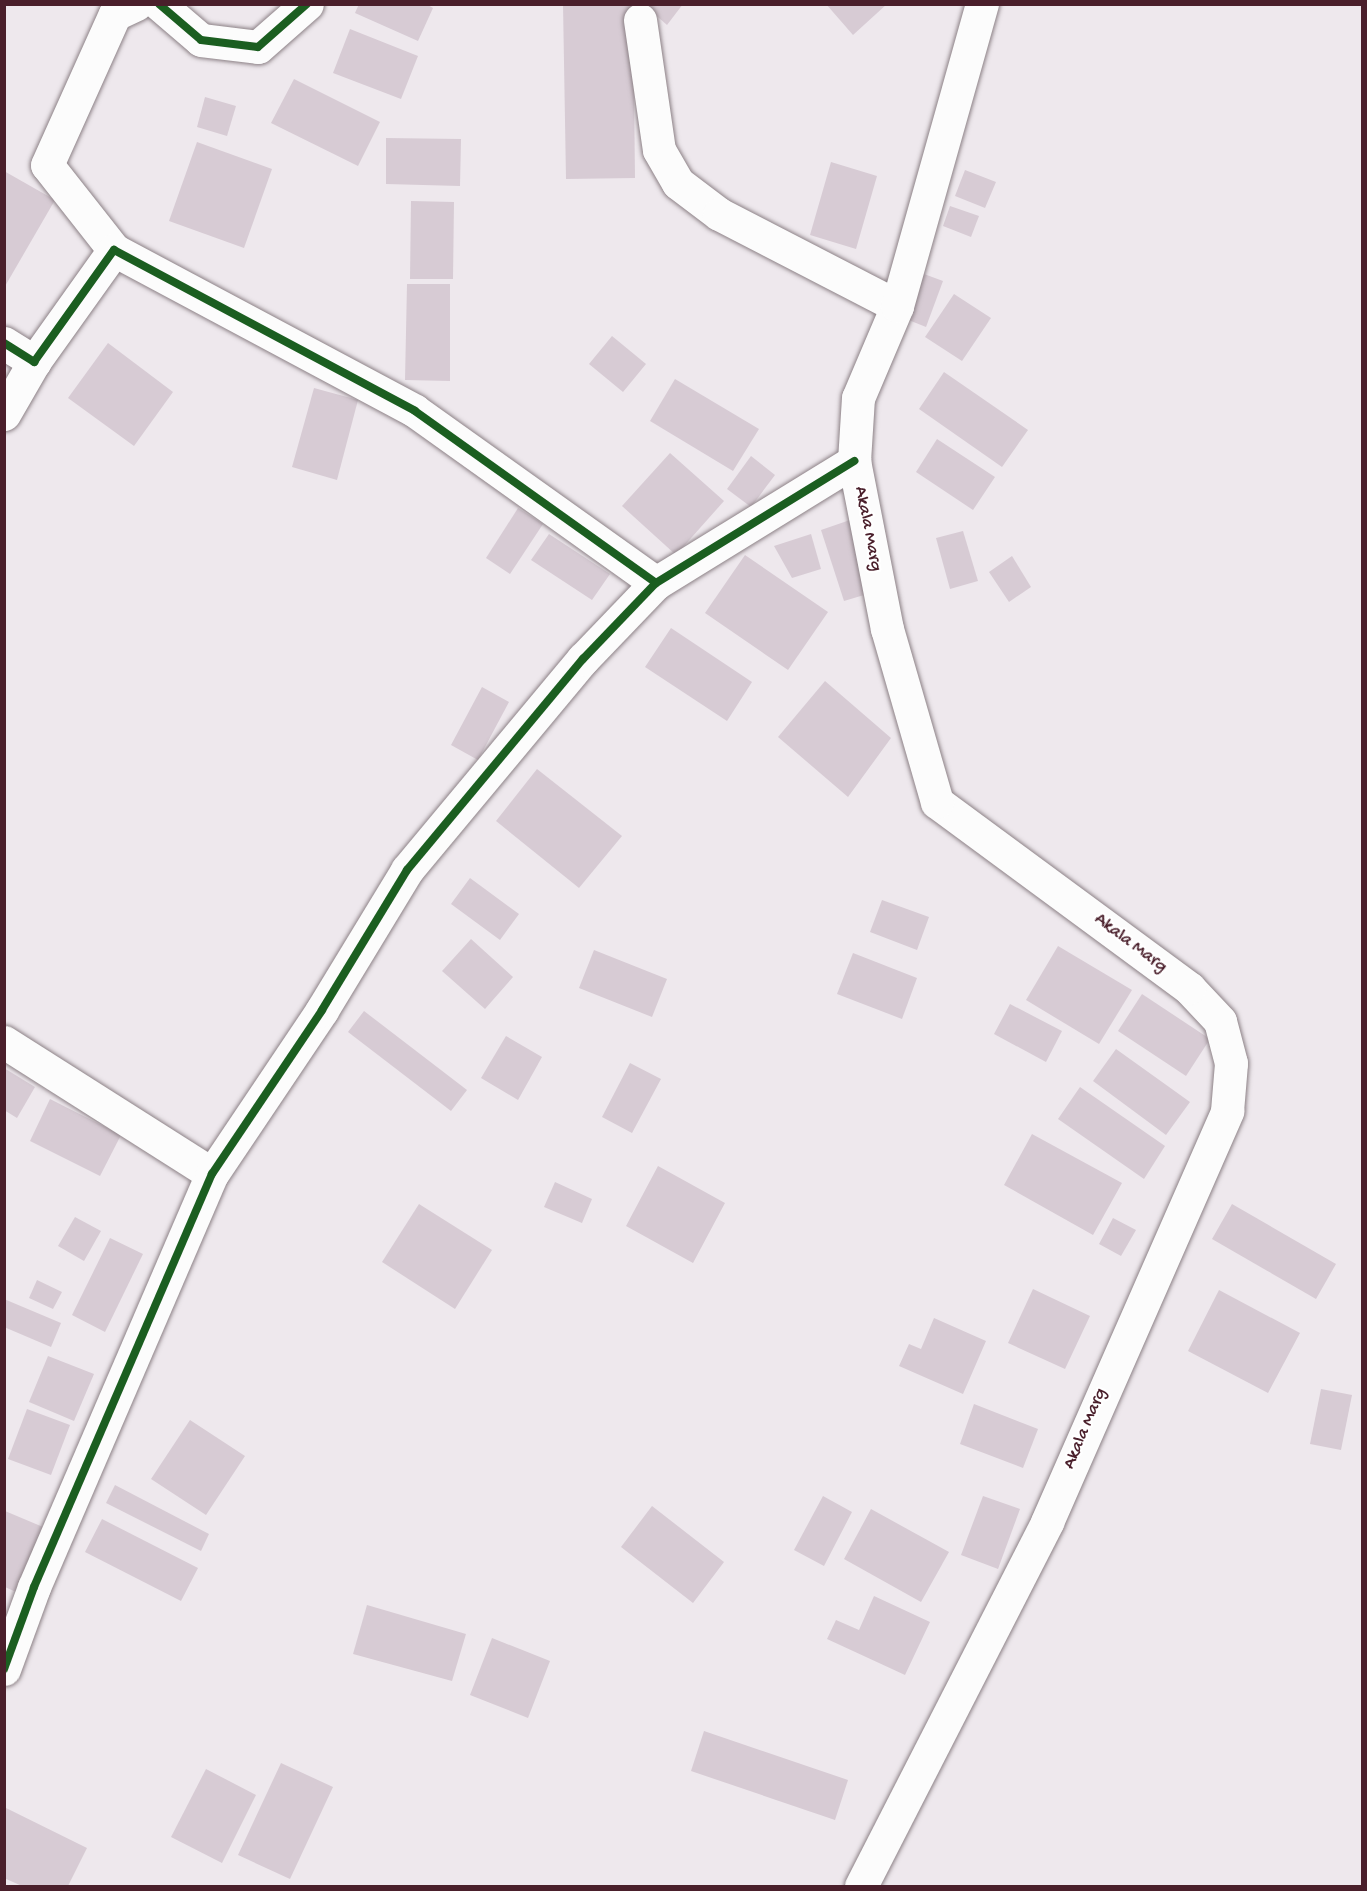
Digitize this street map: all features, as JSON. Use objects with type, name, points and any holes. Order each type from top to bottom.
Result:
[{"type":"street","points":[[136,4],[115,14],[47,165],[114,250],[415,411],[656,583]]},
{"type":"street","points":[[159,4],[201,40],[258,47],[307,4]]},
{"type":"street","name":"Akala Marg","points":[[861,1887],[1047,1522],[1227,1111],[1231,1063],[1220,1021],[1189,988],[937,802],[887,629],[854,461],[858,398],[897,306],[982,4]]},
{"type":"street","points":[[640,20],[659,150],[678,183],[719,214],[897,306]]},
{"type":"street","points":[[4,414],[34,362],[114,250]]},
{"type":"street","points":[[4,343],[34,362]]},
{"type":"street","points":[[4,1669],[34,1587],[212,1174],[322,1010],[407,870],[583,659],[656,583],[854,461]]},
{"type":"street","points":[[4,1042],[212,1174]]},
{"type":"building","points":[[359,4],[426,4],[433,8],[418,41],[355,13]]},
{"type":"building","points":[[563,4],[633,4],[635,178],[566,179]]},
{"type":"building","points":[[643,4],[683,4],[667,25]]},
{"type":"building","points":[[826,4],[887,4],[853,35]]},
{"type":"building","points":[[350,29],[418,56],[401,99],[333,73]]},
{"type":"building","points":[[294,79],[380,122],[358,166],[271,123]]},
{"type":"building","points":[[205,97],[236,106],[227,136],[197,127]]},
{"type":"building","points":[[386,138],[461,139],[460,186],[386,184]]},
{"type":"building","points":[[197,142],[272,169],[244,248],[169,221]]},
{"type":"building","points":[[831,162],[877,176],[856,249],[810,235]]},
{"type":"building","points":[[965,170],[996,182],[985,208],[955,196]]},
{"type":"building","points":[[4,171],[55,200],[4,288]]},
{"type":"building","points":[[411,201],[454,202],[453,279],[410,279]]},
{"type":"building","points":[[950,206],[979,216],[971,237],[943,226]]},
{"type":"building","points":[[924,274],[943,281],[926,327],[906,319]]},
{"type":"building","points":[[407,284],[450,284],[450,381],[405,380]]},
{"type":"building","points":[[954,294],[991,318],[962,361],[925,337]]},
{"type":"building","points":[[612,336],[646,364],[623,392],[589,364]]},
{"type":"building","points":[[108,343],[173,392],[134,446],[68,398]]},
{"type":"building","points":[[944,372],[1028,430],[1002,467],[919,409]]},
{"type":"building","points":[[675,379],[759,429],[733,471],[650,421]]},
{"type":"building","points":[[314,388],[358,400],[337,480],[292,467]]},
{"type":"building","points":[[937,439],[995,477],[973,510],[916,472]]},
{"type":"building","points":[[670,453],[724,501],[676,555],[622,506]]},
{"type":"building","points":[[751,456],[775,475],[751,507],[727,489]]},
{"type":"building","points":[[518,508],[543,524],[510,574],[486,558]]},
{"type":"building","points":[[850,520],[874,592],[844,601],[821,530]]},
{"type":"building","points":[[963,531],[978,581],[950,589],[936,538]]},
{"type":"building","points":[[549,534],[610,574],[592,600],[531,560]]},
{"type":"building","points":[[811,534],[821,569],[792,578],[774,546]]},
{"type":"building","points":[[745,555],[828,612],[788,670],[705,613]]},
{"type":"building","points":[[1012,556],[1031,587],[1009,602],[989,572]]},
{"type":"building","points":[[671,628],[752,682],[727,721],[645,667]]},
{"type":"building","points":[[825,681],[891,738],[848,797],[778,737]]},
{"type":"building","points":[[482,687],[509,702],[478,760],[451,745]]},
{"type":"building","points":[[537,769],[622,836],[579,888],[496,821]]},
{"type":"building","points":[[470,878],[519,914],[500,940],[451,904]]},
{"type":"building","points":[[882,900],[929,917],[917,950],[870,932]]},
{"type":"building","points":[[471,939],[513,977],[485,1009],[442,971]]},
{"type":"building","points":[[1058,946],[1132,990],[1099,1044],[1026,1000]]},
{"type":"building","points":[[594,950],[667,979],[652,1017],[579,988]]},
{"type":"building","points":[[853,953],[917,978],[902,1019],[837,994]]},
{"type":"building","points":[[1142,994],[1210,1039],[1186,1076],[1118,1031]]},
{"type":"building","points":[[1010,1004],[1062,1031],[1046,1062],[994,1034]]},
{"type":"building","points":[[364,1011],[467,1090],[451,1111],[348,1032]]},
{"type":"building","points":[[506,1036],[542,1057],[518,1100],[481,1078]]},
{"type":"building","points":[[1116,1049],[1190,1102],[1166,1135],[1093,1081]]},
{"type":"building","points":[[630,1063],[661,1079],[632,1133],[602,1117]]},
{"type":"building","points":[[4,1068],[35,1087],[17,1118],[4,1110]]},
{"type":"building","points":[[1080,1087],[1165,1146],[1144,1179],[1058,1119]]},
{"type":"building","points":[[50,1099],[121,1135],[100,1176],[30,1141]]},
{"type":"building","points":[[1032,1134],[1122,1183],[1093,1235],[1004,1185]]},
{"type":"building","points":[[658,1166],[725,1203],[693,1263],[626,1226]]},
{"type":"building","points":[[555,1182],[592,1199],[582,1223],[544,1207]]},
{"type":"building","points":[[419,1204],[492,1250],[455,1309],[382,1262]]},
{"type":"building","points":[[1232,1204],[1336,1264],[1316,1299],[1212,1239]]},
{"type":"building","points":[[75,1217],[101,1231],[84,1261],[58,1246]]},
{"type":"building","points":[[1113,1218],[1136,1230],[1121,1256],[1099,1244]]},
{"type":"building","points":[[110,1238],[143,1254],[105,1332],[72,1315]]},
{"type":"building","points":[[37,1280],[62,1292],[53,1309],[29,1298]]},
{"type":"building","points":[[1033,1289],[1090,1316],[1065,1369],[1008,1343]]},
{"type":"building","points":[[1219,1290],[1300,1333],[1268,1393],[1188,1351]]},
{"type":"building","points":[[4,1299],[61,1323],[51,1347],[4,1327]]},
{"type":"building","points":[[934,1318],[986,1341],[963,1394],[899,1366],[909,1344],[921,1349]]},
{"type":"building","points":[[48,1356],[94,1374],[74,1421],[29,1402]]},
{"type":"building","points":[[1321,1389],[1352,1395],[1341,1450],[1310,1444]]},
{"type":"building","points":[[974,1404],[1038,1429],[1023,1468],[960,1444]]},
{"type":"building","points":[[27,1409],[70,1425],[51,1475],[8,1459]]},
{"type":"building","points":[[190,1420],[245,1456],[206,1515],[151,1479]]},
{"type":"building","points":[[115,1485],[209,1534],[201,1551],[106,1503]]},
{"type":"building","points":[[823,1496],[852,1512],[824,1566],[794,1550]]},
{"type":"building","points":[[983,1496],[1020,1509],[998,1569],[961,1555]]},
{"type":"building","points":[[652,1506],[724,1562],[693,1603],[621,1547]]},
{"type":"building","points":[[871,1509],[949,1552],[921,1602],[844,1559]]},
{"type":"building","points":[[5,1511],[43,1527],[16,1592],[5,1587]]},
{"type":"building","points":[[102,1519],[198,1568],[181,1601],[85,1552]]},
{"type":"building","points":[[874,1596],[930,1622],[905,1675],[827,1639],[836,1620],[859,1630]]},
{"type":"building","points":[[367,1605],[466,1634],[452,1681],[353,1654]]},
{"type":"building","points":[[492,1638],[550,1661],[528,1718],[470,1695]]},
{"type":"building","points":[[704,1731],[848,1780],[835,1820],[691,1771]]},
{"type":"building","points":[[281,1763],[333,1787],[290,1879],[238,1855]]},
{"type":"building","points":[[206,1769],[256,1795],[222,1863],[171,1837]]},
{"type":"building","points":[[4,1807],[87,1848],[68,1886],[22,1886],[4,1878]]},
{"type":"cycle path","points":[[159,4],[201,40],[258,47],[307,4]]},
{"type":"cycle path","points":[[4,343],[34,362],[114,250],[415,411],[656,583]]},
{"type":"cycle path","points":[[4,1669],[34,1587],[212,1174],[322,1010],[407,870],[583,659],[656,583],[854,461]]}]
